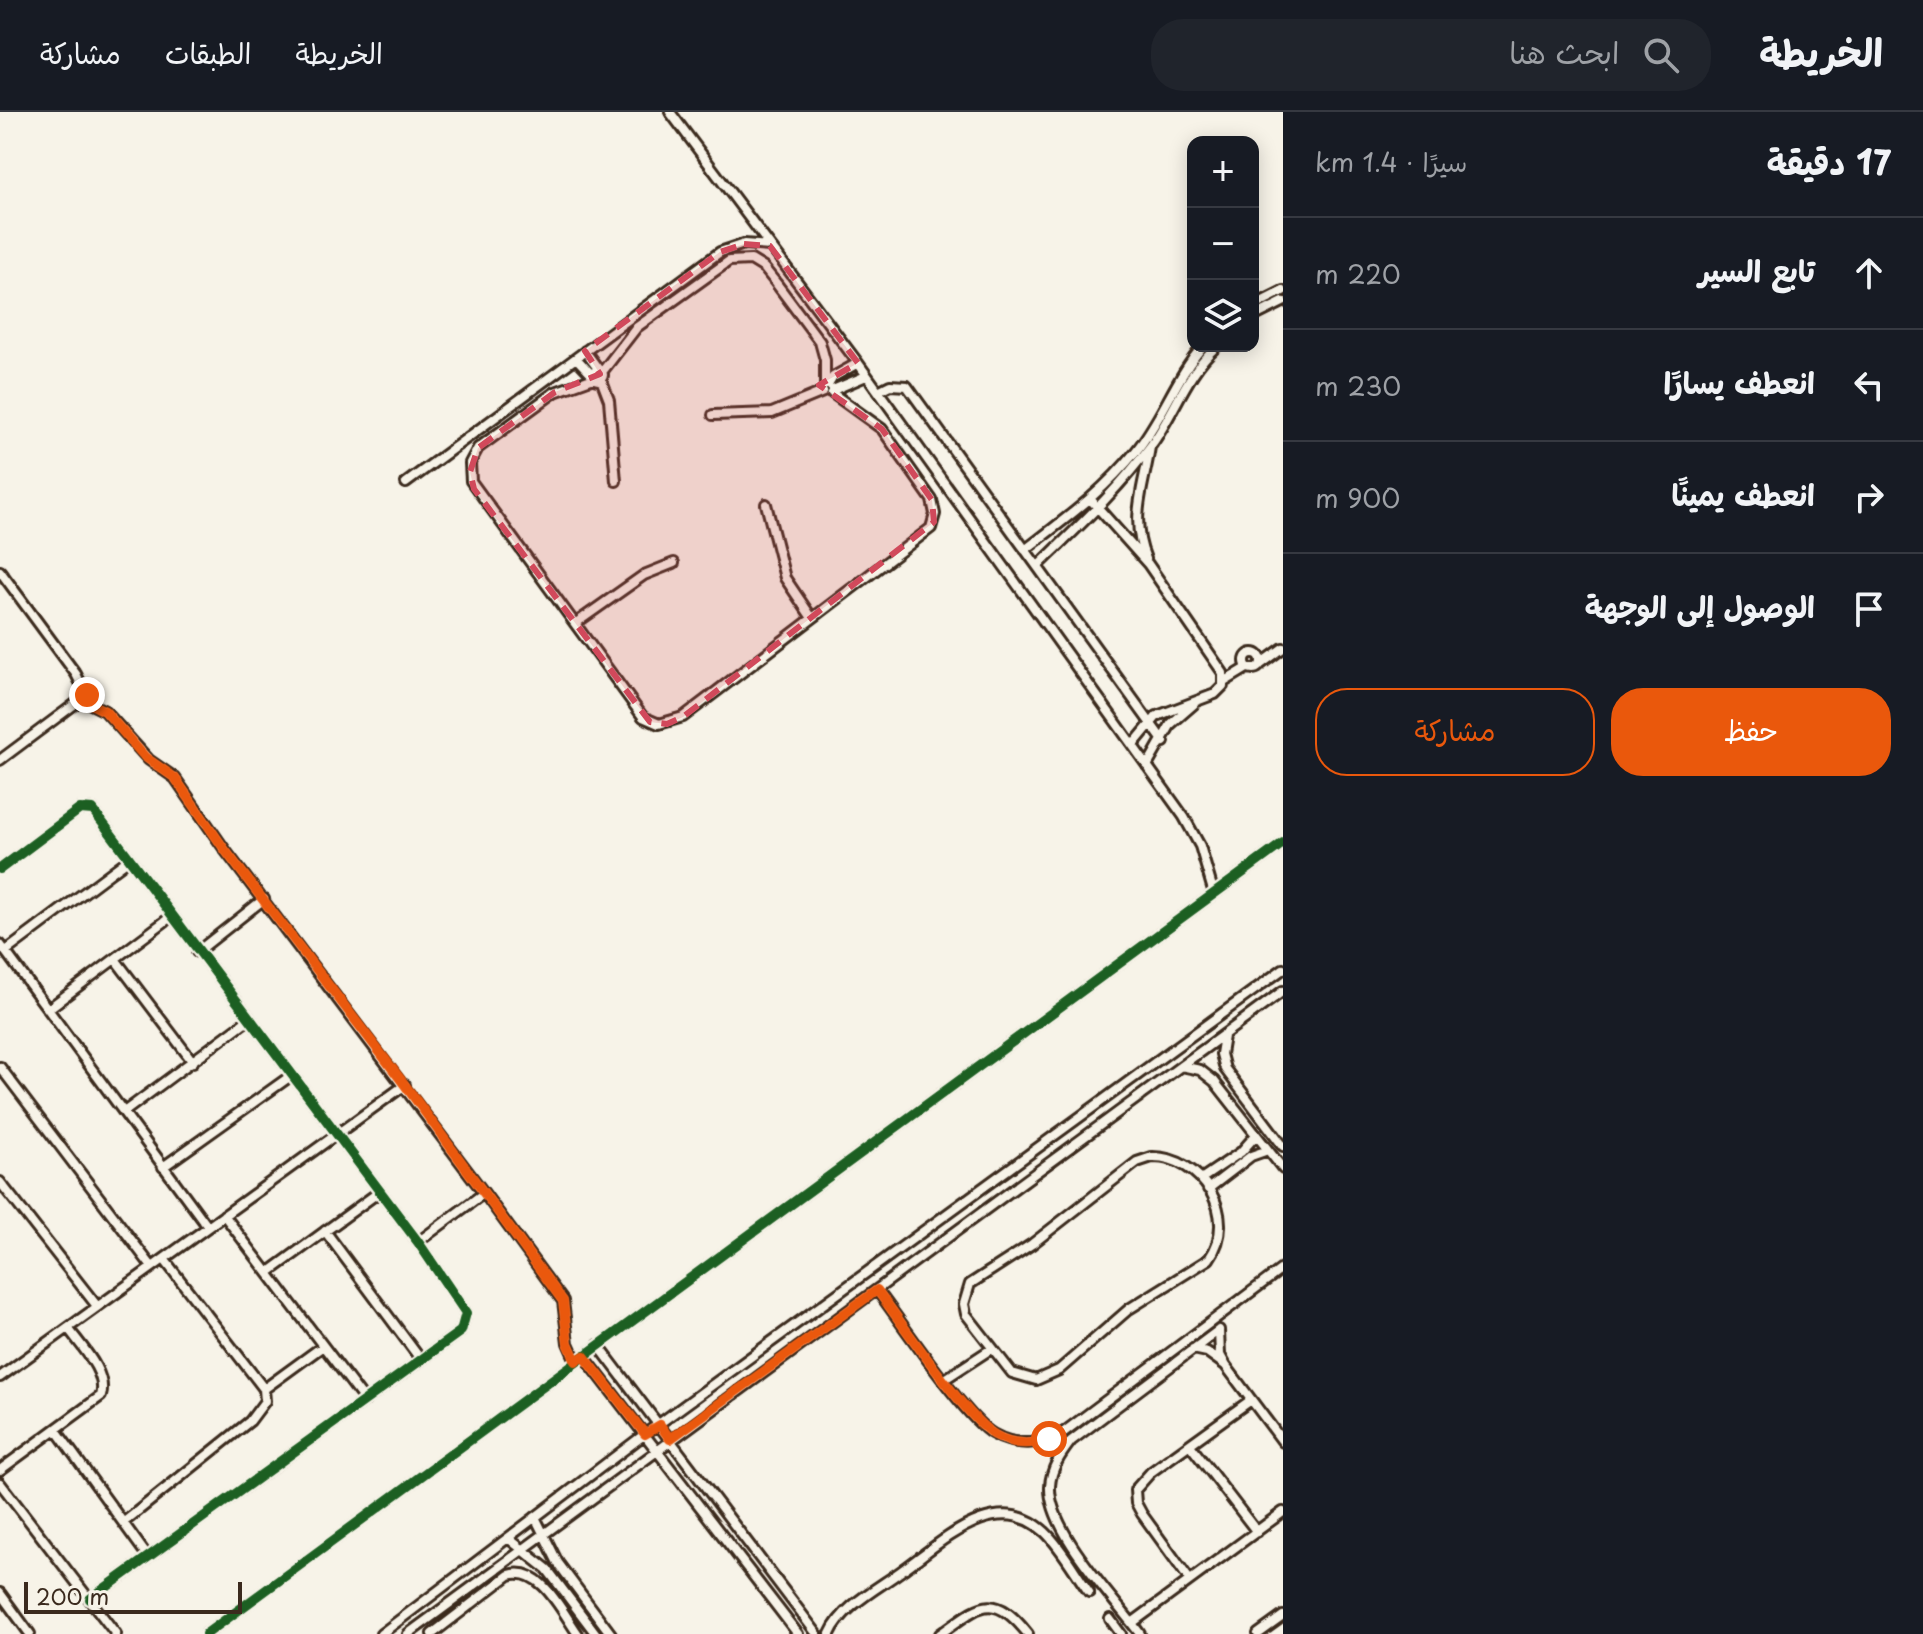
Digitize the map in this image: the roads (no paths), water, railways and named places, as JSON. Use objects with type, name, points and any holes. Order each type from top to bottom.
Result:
[{"type":"street","points":[[670,112],[858,363],[1133,745],[1197,838],[1214,894]]},
{"type":"street","points":[[406,483],[720,252],[744,244],[770,246]]},
{"type":"street","points":[[744,258],[764,268],[820,342],[828,389],[882,429],[932,500],[935,514],[926,534],[683,717],[667,724],[643,717],[474,489],[470,472],[478,448],[555,392],[598,375],[637,327],[729,261],[744,258]]},
{"type":"street","points":[[1259,303],[1283,291]]},
{"type":"street","points":[[1259,314],[1283,302]]},
{"type":"street","points":[[585,351],[609,400],[616,481]]},
{"type":"street","points":[[1025,550],[1091,500],[1137,451],[1188,361],[1197,352]]},
{"type":"street","points":[[1038,566],[1099,508],[1150,446],[1189,380],[1212,352]]},
{"type":"street","points":[[576,358],[598,375]]},
{"type":"street","points":[[828,389],[833,377],[858,363]]},
{"type":"street","points":[[713,415],[772,413],[866,376]]},
{"type":"street","points":[[878,391],[890,385],[907,386],[1164,742]]},
{"type":"street","points":[[1148,564],[1138,530],[1137,506],[1150,446]]},
{"type":"street","points":[[1091,500],[1148,564],[1222,669],[1224,682]]},
{"type":"street","points":[[766,504],[785,578],[812,618]]},
{"type":"street","points":[[576,623],[644,575],[674,563]]},
{"type":"street","points":[[0,571],[76,674],[91,704],[105,711],[145,757],[175,778],[563,1301],[568,1343],[657,1449],[798,1634]]},
{"type":"street","points":[[1133,745],[1162,713],[1215,694],[1224,682],[1247,668],[1245,659],[1249,654],[1258,655],[1261,664],[1283,648]]},
{"type":"street","points":[[0,760],[87,695]]},
{"type":"street","points":[[1147,766],[1164,742],[1171,724],[1194,703]]},
{"type":"street","points":[[0,869],[84,808],[93,810],[418,1242],[466,1313],[461,1331],[90,1599]]},
{"type":"street","points":[[206,1634],[1283,843]]},
{"type":"street","points":[[129,859],[3,947],[208,1227]]},
{"type":"street","points":[[197,952],[264,899]]},
{"type":"street","points":[[48,1009],[172,916]]},
{"type":"street","points":[[115,959],[193,1062]]},
{"type":"street","points":[[381,1634],[645,1434],[1283,969]]},
{"type":"street","points":[[408,1634],[1283,991]]},
{"type":"street","points":[[124,1112],[249,1019]]},
{"type":"street","points":[[1226,1033],[1221,1049],[1225,1069],[1283,1146]]},
{"type":"street","points":[[1180,1066],[1200,1070],[1214,1081],[1283,1169]]},
{"type":"street","points":[[0,1068],[152,1267]]},
{"type":"street","points":[[163,1167],[292,1075]]},
{"type":"street","points":[[0,1377],[405,1085]]},
{"type":"street","points":[[1201,1179],[1241,1152],[1256,1135]]},
{"type":"street","points":[[1208,1189],[1251,1156],[1268,1150]]},
{"type":"street","points":[[1168,1157],[1183,1162],[1201,1179],[1221,1221],[1217,1248],[1209,1259],[1129,1309],[1048,1377],[1023,1379],[1012,1373],[966,1314],[965,1293],[977,1276],[1032,1244],[1137,1162],[1168,1157]]},
{"type":"street","points":[[0,1182],[97,1306]]},
{"type":"street","points":[[268,1273],[379,1192]]},
{"type":"street","points":[[418,1242],[484,1193]]},
{"type":"street","points":[[224,1215],[365,1401]]},
{"type":"street","points":[[325,1231],[421,1360]]},
{"type":"street","points":[[124,1522],[250,1421],[265,1401],[264,1389],[164,1259]]},
{"type":"street","points":[[877,1290],[981,1425],[994,1435],[1017,1443],[1049,1439],[1070,1428],[1283,1268]]},
{"type":"street","points":[[0,1470],[97,1401],[103,1389],[98,1372],[68,1328]]},
{"type":"street","points":[[1140,1634],[1064,1531],[1053,1509],[1050,1485],[1057,1461],[1071,1441],[1219,1330],[1220,1355],[1226,1366],[1283,1442]]},
{"type":"street","points":[[598,1345],[817,1634]]},
{"type":"street","points":[[264,1389],[323,1346]]},
{"type":"street","points":[[945,1379],[991,1349]]},
{"type":"street","points":[[1193,1349],[1207,1352],[1226,1366]]},
{"type":"street","points":[[1189,1579],[1142,1514],[1136,1503],[1135,1490],[1141,1479],[1251,1400]]},
{"type":"street","points":[[56,1430],[148,1557]]},
{"type":"street","points":[[1190,1445],[1257,1532]]},
{"type":"street","points":[[0,1483],[116,1634]]},
{"type":"street","points":[[1132,1623],[1283,1512]]},
{"type":"street","points":[[830,1634],[848,1610],[979,1518],[1007,1516],[1034,1524],[1047,1534],[1089,1592]]},
{"type":"street","points":[[535,1517],[558,1563],[611,1634]]},
{"type":"street","points":[[731,1547],[744,1537]]},
{"type":"street","points":[[508,1538],[547,1569],[596,1634]]},
{"type":"street","points":[[432,1634],[509,1575],[522,1573],[539,1581],[578,1634]]},
{"type":"street","points":[[0,1593],[30,1634]]},
{"type":"street","points":[[940,1634],[977,1608],[992,1605],[1006,1610],[1028,1634]]},
{"type":"street","points":[[1258,1634],[1283,1616]]},
{"type":"street","points":[[1110,1619],[1121,1634]]}]
